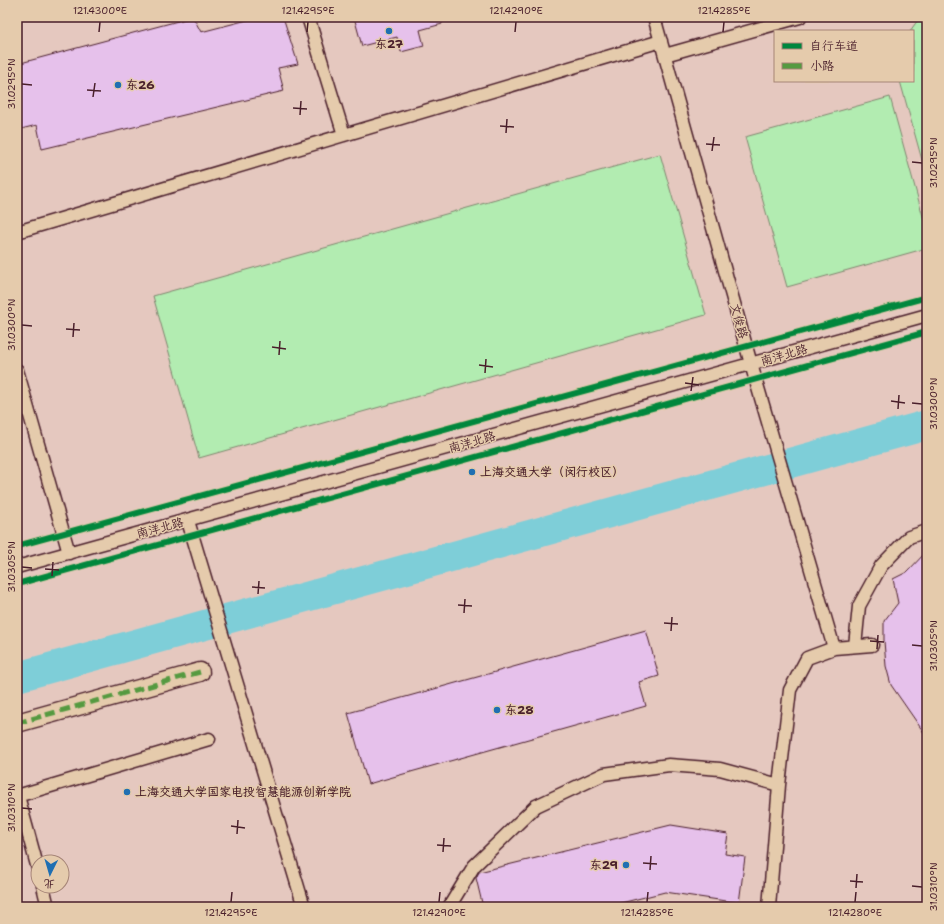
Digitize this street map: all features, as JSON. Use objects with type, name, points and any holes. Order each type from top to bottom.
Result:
[{"type":"street","points":[[17,723],[200,672]]},
{"type":"lane","points":[[308,17],[344,135]]},
{"type":"lane","name":"文俊路","points":[[654,17],[751,364],[834,648]]},
{"type":"lane","points":[[665,55],[800,17]]},
{"type":"lane","points":[[17,232],[661,41]]},
{"type":"lane","name":"南洋北路","points":[[17,567],[927,315]]},
{"type":"lane","points":[[17,370],[68,554]]},
{"type":"lane","points":[[188,520],[238,682],[304,907]]},
{"type":"lane","points":[[855,646],[859,606],[881,566],[909,537],[927,531]]},
{"type":"lane","points":[[769,907],[779,785],[790,690],[807,658],[834,648],[872,645]]},
{"type":"lane","points":[[34,854],[18,796],[209,739]]},
{"type":"lane","points":[[449,907],[474,866],[536,806],[604,774],[669,765],[720,769],[779,785]]},
{"type":"lane","points":[[45,894],[48,907]]},
{"type":"shaded area","name":"上海交通大学（闵行校区）","points":[[17,17],[927,17],[927,907],[17,907]]},
{"type":"green space","points":[[920,17],[927,17],[927,178],[900,82],[914,82],[914,30],[911,30]]},
{"type":"green space","points":[[890,97],[927,231],[927,248],[787,287],[745,137]]},
{"type":"green space","points":[[660,154],[706,315],[199,458],[153,296]]},
{"type":"building","name":"东26","points":[[193,17],[201,32],[259,17],[283,17],[298,64],[278,68],[284,91],[42,149],[37,125],[17,130],[17,64]]},
{"type":"building","name":"东27","points":[[354,17],[441,17],[442,24],[420,30],[424,46],[401,52],[397,37],[362,46]]},
{"type":"building","points":[[927,551],[927,737],[891,685],[886,666],[884,621],[898,603],[893,579],[907,572]]},
{"type":"building","name":"东28","points":[[646,630],[659,676],[639,682],[646,706],[368,784],[348,713]]},
{"type":"building","name":"东29","points":[[671,825],[728,834],[725,854],[745,857],[739,903],[665,892],[605,907],[483,907],[476,878],[479,872]]},
{"type":"waterway","points":[[17,677],[927,425]]},
{"type":"marked path","points":[[17,723],[200,672]]},
{"type":"cycle path","points":[[17,546],[927,297]]},
{"type":"cycle path","points":[[17,584],[927,332]]},
{"type":"place","name":"东27","points":[[389,31]]},
{"type":"place","name":"东26","points":[[118,85]]},
{"type":"place","name":"上海交通大学（闵行校区）","points":[[472,472]]},
{"type":"place","name":"东28","points":[[497,710]]},
{"type":"place","name":"上海交通大学国家电投智慧能源创新学院","points":[[127,792]]},
{"type":"place","name":"东29","points":[[626,865]]}]
